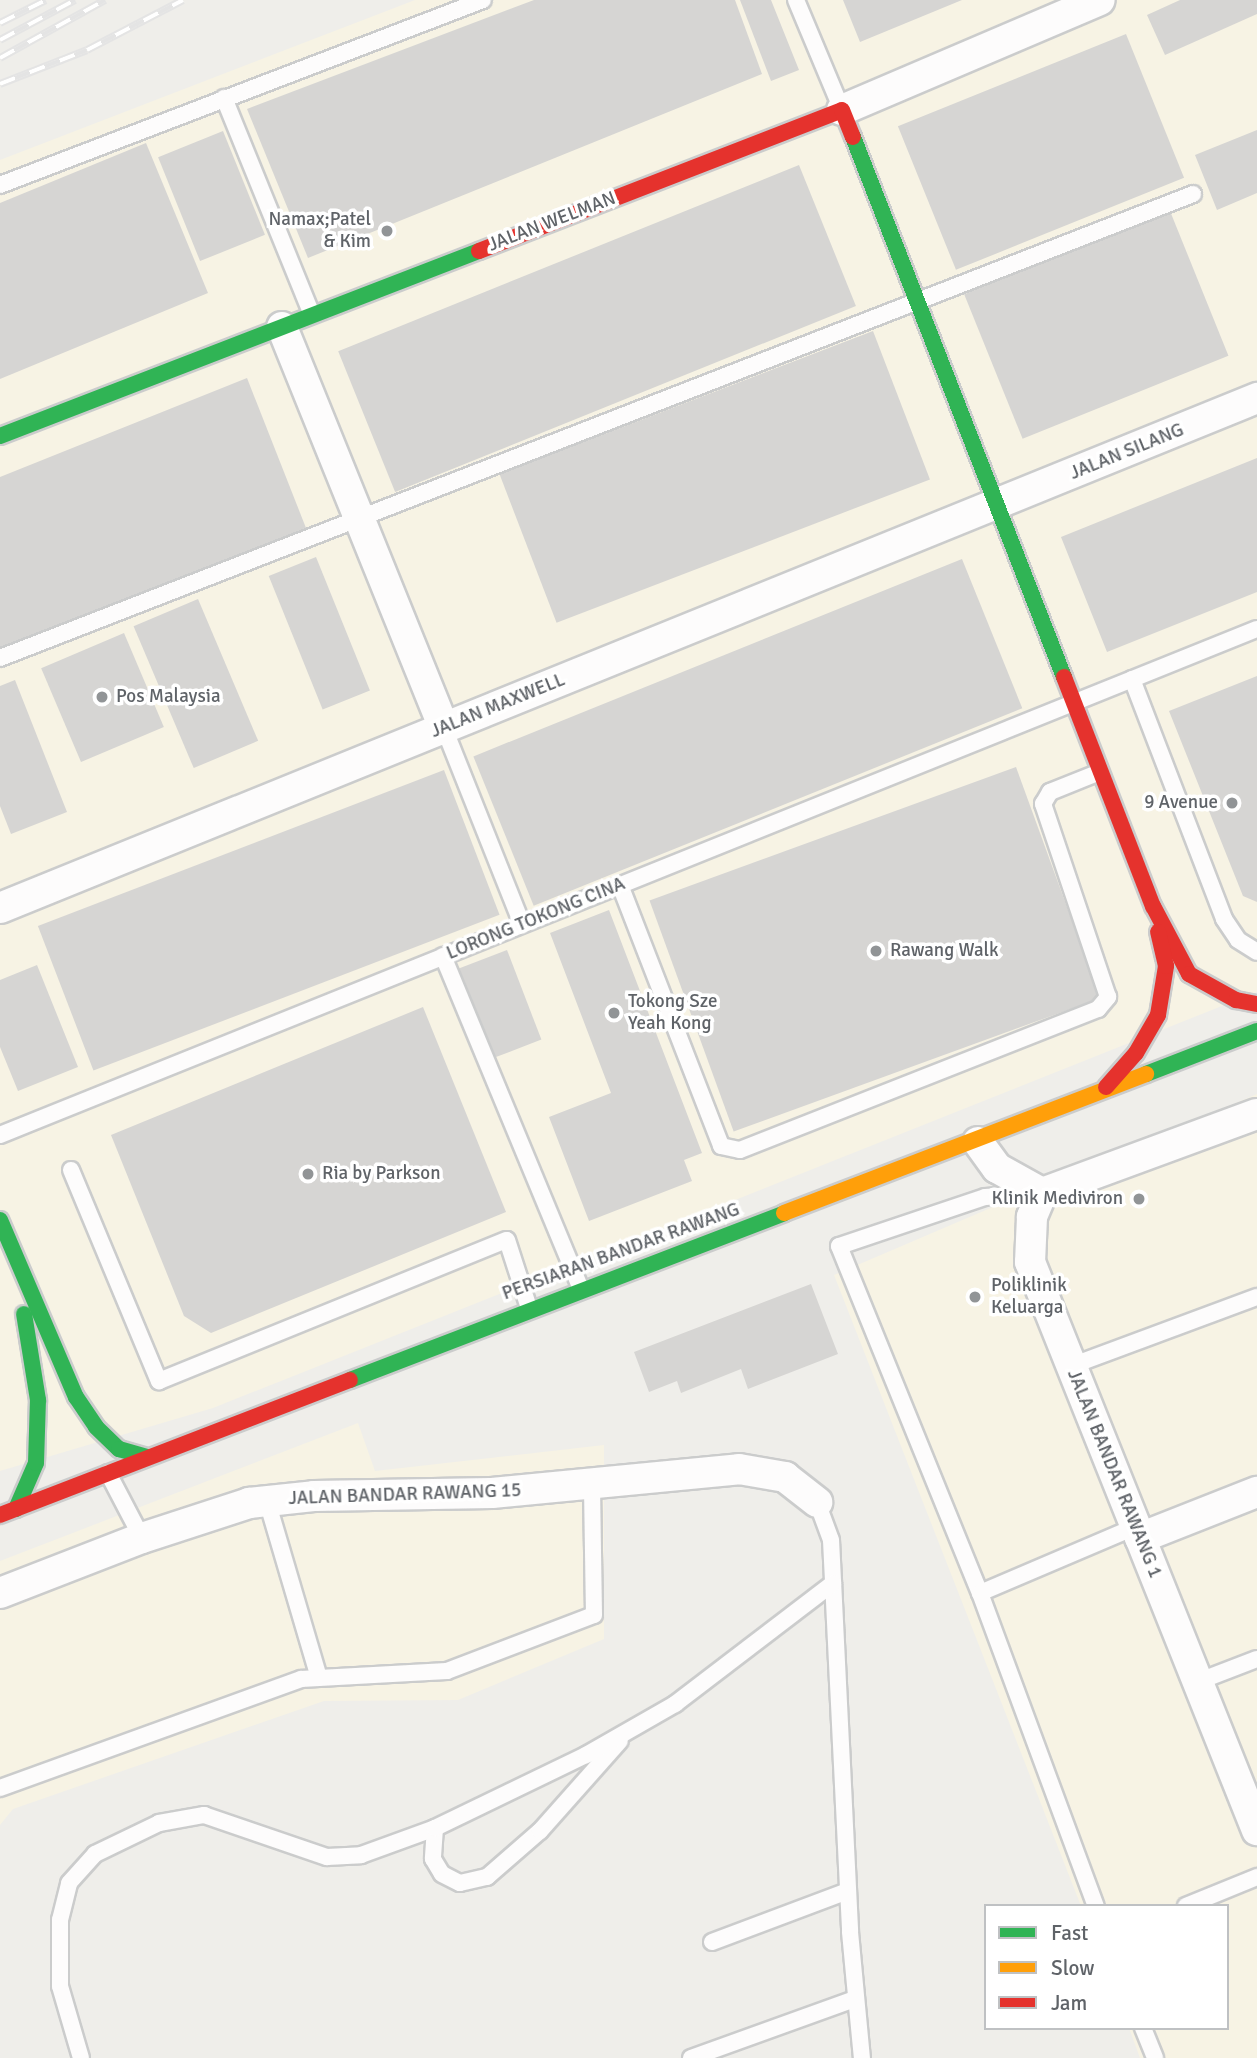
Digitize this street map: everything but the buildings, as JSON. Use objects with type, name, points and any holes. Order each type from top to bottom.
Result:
[{"type":"street","name":"JALAN WELMAN","points":[[0,436],[842,110],[1100,0]]},
{"type":"street","points":[[842,110],[1153,906],[1189,974],[1236,1000],[1257,1004]]},
{"type":"street","points":[[282,327],[443,728]]},
{"type":"street","name":"JALAN SILANG","points":[[996,505],[1257,398]]},
{"type":"street","name":"JALAN MAXWELL","points":[[0,908],[996,505]]},
{"type":"street","points":[[1102,1092],[1136,1053],[1158,1015],[1166,966],[1153,906]]},
{"type":"street","name":"PERSIARAN BANDAR RAWANG","points":[[0,1515],[529,1308],[978,1142],[1257,1031]]},
{"type":"street","points":[[978,1142],[997,1168],[1042,1194],[1257,1115]]},
{"type":"street","name":"JALAN BANDAR RAWANG 1","points":[[1042,1194],[1032,1217],[1030,1262],[1257,1830]]},
{"type":"street","points":[[0,1220],[14,1257],[89,1417],[119,1449],[147,1457]]},
{"type":"street","points":[[14,1257],[38,1400],[36,1464],[16,1509]]},
{"type":"street","name":"JALAN BANDAR RAWANG 15","points":[[0,1593],[142,1538],[267,1501],[492,1493],[739,1469],[785,1477],[817,1502]]},
{"type":"street","points":[[1138,1532],[1257,1492]]},
{"type":"lane","points":[[0,185],[483,0]]},
{"type":"lane","points":[[796,0],[842,110]]},
{"type":"lane","points":[[224,98],[312,315]]},
{"type":"lane","points":[[0,658],[1193,194]]},
{"type":"lane","name":"LORONG TOKONG CINA","points":[[0,1135],[1257,629]]},
{"type":"lane","points":[[1132,679],[1224,919],[1238,940],[1257,952]]},
{"type":"lane","points":[[443,728],[522,924]]},
{"type":"lane","points":[[620,885],[721,1146],[740,1150],[1098,1009],[1108,996],[1043,804],[1050,792],[1100,772]]},
{"type":"lane","points":[[443,956],[581,1289]]},
{"type":"lane","points":[[71,1170],[159,1381],[507,1240],[529,1308]]},
{"type":"lane","points":[[1042,1194],[985,1197],[839,1246],[980,1593],[1095,1904]]},
{"type":"lane","points":[[1071,1366],[1257,1297]]},
{"type":"lane","points":[[108,1473],[142,1538]]},
{"type":"lane","points":[[0,1788],[275,1689],[319,1678],[447,1671],[594,1615],[592,1483]]},
{"type":"lane","points":[[267,1501],[319,1678]]},
{"type":"lane","points":[[817,1502],[831,1540],[848,1891],[862,2058]]},
{"type":"lane","points":[[980,1593],[1138,1532]]},
{"type":"lane","points":[[81,2058],[60,1986],[60,1920],[69,1882],[95,1854],[159,1823],[204,1815],[327,1857],[361,1855],[435,1828],[631,1729],[674,1704],[833,1583]]},
{"type":"lane","points":[[1197,1682],[1257,1659]]},
{"type":"lane","points":[[435,1828],[433,1858],[442,1874],[460,1883],[486,1877],[540,1831],[631,1729]]},
{"type":"lane","points":[[1191,1904],[1257,1877]]},
{"type":"lane","points":[[712,1942],[848,1891]]},
{"type":"lane","points":[[691,2058],[855,1999]]},
{"type":"lane","points":[[1144,2030],[1155,2058]]},
{"type":"shaded area","points":[[415,0],[1257,0],[1257,992],[213,1408],[0,1471],[0,160]]},
{"type":"shaded area","points":[[1257,1094],[1257,2058],[1140,2058],[1130,2030],[1229,2030],[1229,1904],[1080,1904],[834,1275]]},
{"type":"shaded area","points":[[358,1423],[375,1471],[604,1445],[604,1639],[458,1700],[324,1701],[13,1809],[0,1825],[0,1561]]},
{"type":"railway","points":[[0,23],[46,0]]},
{"type":"railway","points":[[0,40],[75,0]]},
{"type":"railway","points":[[0,58],[105,0]]},
{"type":"railway","points":[[0,84],[87,50],[183,0]]},
{"type":"traffic: fast","points":[[853,137],[1064,677]]},
{"type":"traffic: fast","points":[[0,436],[479,251]]},
{"type":"traffic: fast","points":[[1146,1074],[1257,1031]]},
{"type":"traffic: fast","points":[[350,1380],[784,1213]]},
{"type":"traffic: fast","points":[[0,1220],[76,1397],[96,1427],[119,1449],[147,1457]]},
{"type":"traffic: fast","points":[[16,1509],[36,1463],[38,1400],[24,1314]]},
{"type":"traffic: slow","points":[[784,1213],[1146,1074]]},
{"type":"traffic: jam","points":[[479,251],[842,110],[853,137]]},
{"type":"traffic: jam","points":[[1064,677],[1153,906],[1189,974],[1236,1000],[1257,1004]]},
{"type":"traffic: jam","points":[[1106,1087],[1136,1053],[1158,1015],[1166,966],[1158,932]]},
{"type":"traffic: jam","points":[[0,1515],[350,1380]]},
{"type":"place","name":"Namax;Patel & Kim","points":[[387,231]]},
{"type":"place","name":"Pos Malaysia","points":[[102,697]]},
{"type":"place","name":"9 Avenue","points":[[1232,803]]},
{"type":"place","name":"Rawang Walk","points":[[876,951]]},
{"type":"place","name":"Tokong Sze Yeah Kong","points":[[614,1013]]},
{"type":"place","name":"Ria by Parkson","points":[[308,1174]]},
{"type":"place","name":"Klinik Mediviron","points":[[1139,1199]]},
{"type":"place","name":"Poliklinik Keluarga","points":[[975,1297]]}]
